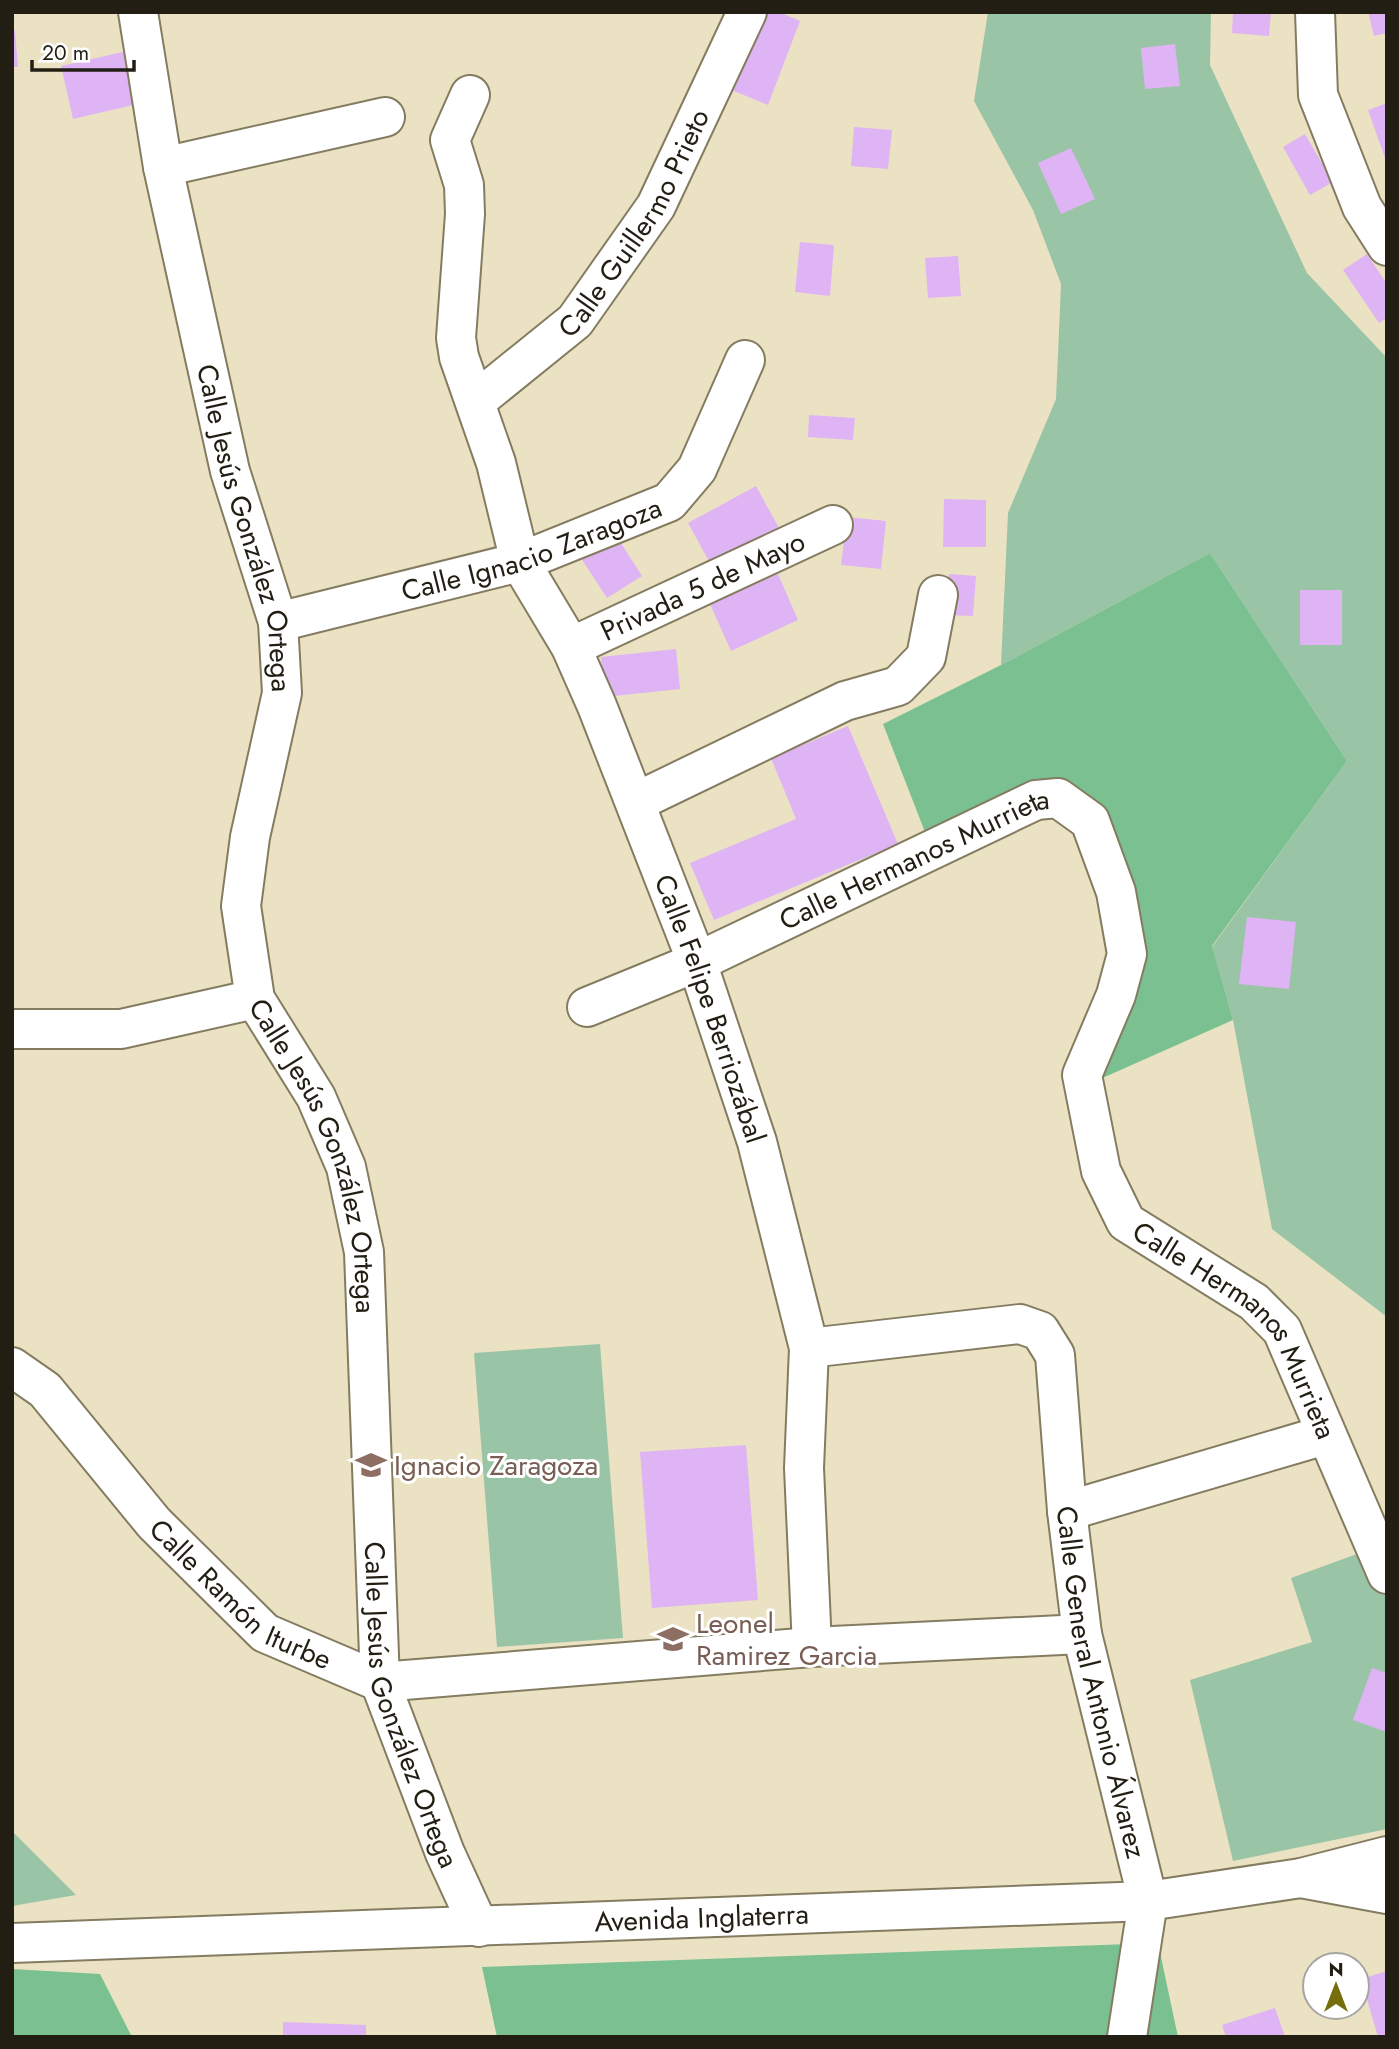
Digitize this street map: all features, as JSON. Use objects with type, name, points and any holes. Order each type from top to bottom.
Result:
[{"type":"street","name":"Calle Jesús González Ortega","points":[[138,12],[163,166],[230,471],[278,622],[282,693],[250,837],[241,906],[255,999],[316,1097],[346,1167],[364,1252],[380,1682],[445,1853],[479,1927]]},
{"type":"street","name":"Calle Guillermo Prieto","points":[[476,401],[575,321],[656,206],[747,12]]},
{"type":"street","points":[[1315,12],[1318,94],[1362,207],[1387,246]]},
{"type":"street","name":"Calle Felipe Berriozábal","points":[[470,95],[450,140],[464,185],[466,214],[456,348],[496,463],[520,562],[571,647],[636,802],[696,962],[757,1142],[808,1348],[804,1468],[812,1647]]},
{"type":"street","points":[[163,166],[385,117]]},
{"type":"street","name":"Calle Ignacio Zaragoza","points":[[278,622],[520,562],[668,502],[697,469],[745,360]]},
{"type":"street","name":"Privada 5 de Mayo","points":[[571,647],[833,525]]},
{"type":"street","points":[[636,802],[845,701],[898,686],[926,657],[938,595]]},
{"type":"street","name":"Calle Hermanos Murrieta","points":[[587,1007],[696,962],[1036,800],[1058,798],[1090,821],[1116,892],[1127,954],[1116,995],[1082,1075],[1101,1171],[1126,1222],[1254,1302],[1282,1329],[1325,1435],[1387,1574]]},
{"type":"street","points":[[12,1029],[121,1029],[255,999]]},
{"type":"street","name":"Calle General Antonio Álvarez","points":[[808,1348],[1020,1324],[1040,1331],[1055,1355],[1067,1511],[1082,1634],[1149,1900],[1127,2037]]},
{"type":"street","name":"Calle Ramón Iturbe","points":[[12,1367],[45,1390],[154,1523],[265,1633],[380,1682],[812,1647],[1082,1634]]},
{"type":"street","points":[[1067,1511],[1325,1435]]},
{"type":"street","name":"Avenida Inglaterra","points":[[12,1943],[1149,1900],[1301,1878],[1387,1856]]},
{"type":"street","points":[[1301,1878],[1387,1894]]},
{"type":"green space","points":[[988,12],[1211,12],[1210,65],[1307,273],[1387,358],[1387,1317],[1272,1229],[1233,1020],[1212,947],[1347,761],[1210,553],[1001,665],[1008,513],[1056,399],[1061,284],[1033,210],[974,101]]},
{"type":"green space","points":[[1210,553],[1347,761],[1212,946],[1233,1020],[1098,1080],[1129,981],[1089,813],[925,832],[883,724],[1001,665]]},
{"type":"green space","points":[[600,1344],[623,1638],[497,1647],[474,1353]]},
{"type":"green space","points":[[1387,1543],[1387,1829],[1233,1861],[1190,1680],[1312,1642],[1291,1578]]},
{"type":"green space","points":[[12,1831],[76,1895],[12,1906]]},
{"type":"green space","points":[[1158,1943],[1178,2037],[497,2037],[482,1967]]},
{"type":"green space","points":[[12,1969],[100,1974],[132,2037],[12,2037]]},
{"type":"building","points":[[759,12],[779,12],[800,21],[768,105],[729,89]]},
{"type":"building","points":[[1233,12],[1271,12],[1269,36],[1232,33]]},
{"type":"building","points":[[1368,12],[1387,12],[1387,33],[1374,36]]},
{"type":"building","points":[[12,31],[15,31],[18,67],[12,67]]},
{"type":"building","points":[[1175,44],[1180,86],[1145,89],[1141,48]]},
{"type":"building","points":[[127,51],[138,104],[73,119],[61,66]]},
{"type":"building","points":[[1387,103],[1387,160],[1386,161],[1368,110]]},
{"type":"building","points":[[854,127],[892,130],[888,169],[851,166]]},
{"type":"building","points":[[1305,134],[1333,182],[1310,195],[1283,147]]},
{"type":"building","points":[[1071,148],[1095,199],[1061,214],[1038,163]]},
{"type":"building","points":[[800,242],[834,245],[830,296],[795,292]]},
{"type":"building","points":[[1367,254],[1387,284],[1387,318],[1379,323],[1343,270]]},
{"type":"building","points":[[958,256],[961,296],[928,298],[925,258]]},
{"type":"building","points":[[809,415],[855,418],[853,440],[808,437]]},
{"type":"building","points":[[756,486],[779,528],[711,565],[688,523]]},
{"type":"building","points":[[944,499],[986,500],[986,547],[943,547]]},
{"type":"building","points":[[847,517],[886,521],[881,569],[841,565]]},
{"type":"building","points":[[614,532],[642,576],[607,598],[579,555]]},
{"type":"building","points":[[778,574],[798,620],[731,651],[710,604]]},
{"type":"building","points":[[949,574],[976,576],[973,616],[946,615]]},
{"type":"building","points":[[1300,590],[1342,590],[1342,645],[1300,645]]},
{"type":"building","points":[[676,649],[680,689],[605,697],[601,657]]},
{"type":"building","points":[[848,726],[898,844],[714,920],[690,863],[796,819],[771,758]]},
{"type":"building","points":[[1247,917],[1296,922],[1289,989],[1239,984]]},
{"type":"building","points":[[746,1445],[758,1600],[652,1608],[640,1452]]},
{"type":"building","points":[[1372,1668],[1387,1673],[1387,1732],[1353,1720]]},
{"type":"building","points":[[1387,1971],[1387,2037],[1378,2037],[1371,2013],[1371,1976]]},
{"type":"building","points":[[1275,2008],[1285,2037],[1226,2037],[1222,2025]]},
{"type":"building","points":[[283,2022],[366,2025],[366,2037],[283,2037]]},
{"type":"place","name":"Ignacio Zaragoza","points":[[371,1465]]},
{"type":"place","name":"Leonel Ramirez Garcia","points":[[673,1639]]}]
